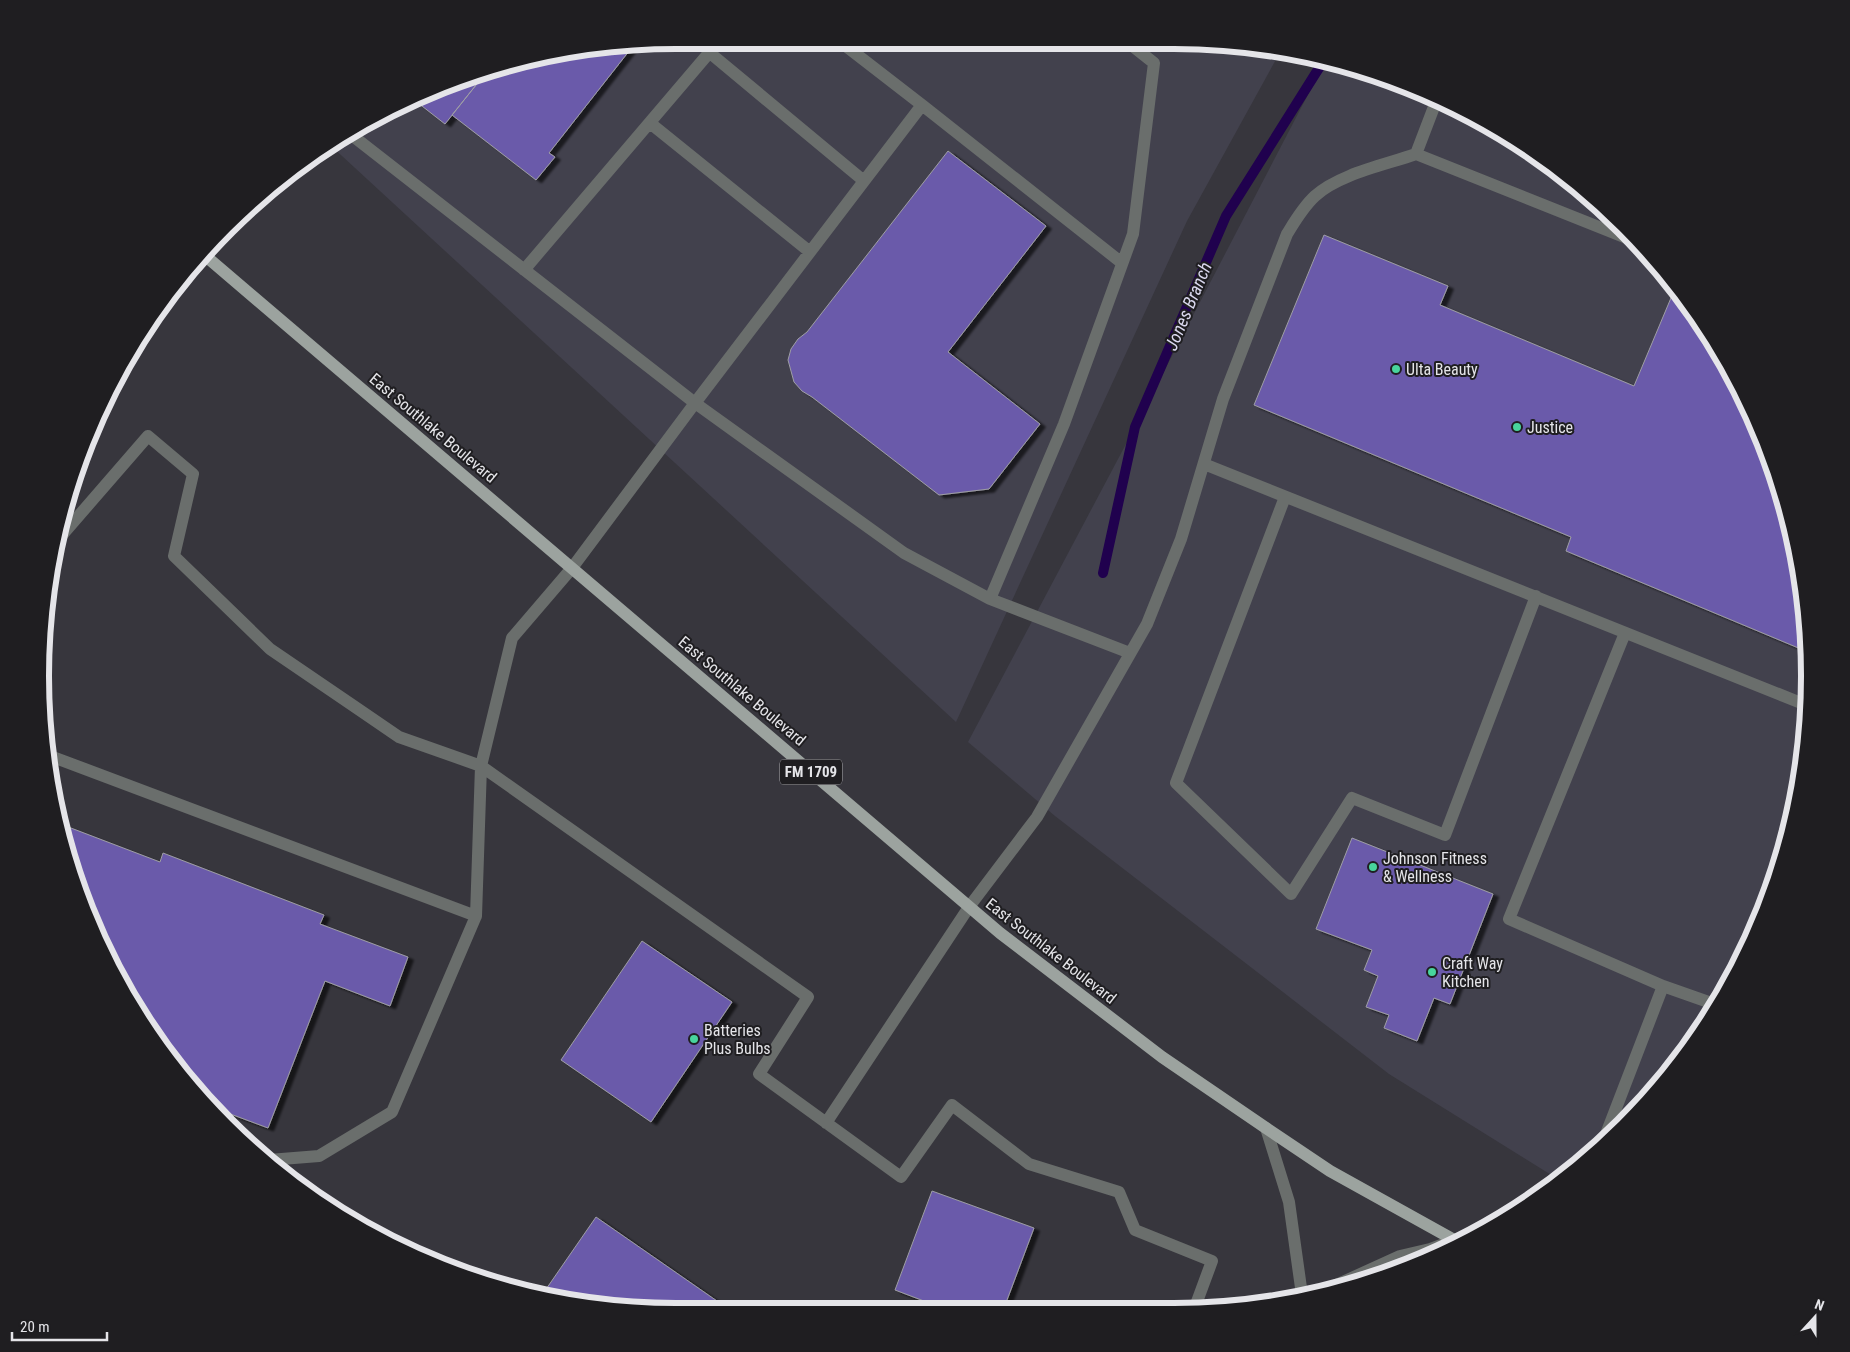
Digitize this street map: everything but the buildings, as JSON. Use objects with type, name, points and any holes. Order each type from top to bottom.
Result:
[{"type":"main road","name":"East Southlake Boulevard","points":[[208,258],[969,907],[1162,1058],[1330,1171],[1451,1239]]},
{"type":"lane","points":[[524,270],[713,49]]},
{"type":"lane","points":[[850,49],[1122,262]]},
{"type":"lane","points":[[990,599],[1064,424],[1133,234],[1154,63],[1136,49]]},
{"type":"lane","points":[[710,53],[864,181]]},
{"type":"lane","points":[[276,1159],[319,1156],[392,1112],[476,916],[480,766],[512,638],[572,568],[922,105]]},
{"type":"lane","points":[[1416,154],[1435,105]]},
{"type":"lane","points":[[650,123],[810,252]]},
{"type":"lane","points":[[355,137],[695,403],[904,553],[990,599],[1130,653]]},
{"type":"lane","points":[[826,1123],[969,907],[1037,817],[1130,653],[1158,599],[1190,514],[1223,399],[1287,234],[1300,213],[1315,196],[1335,182],[1416,154],[1622,236]]},
{"type":"lane","points":[[66,530],[148,436],[192,474],[174,556],[270,649],[400,738],[480,766],[808,997],[759,1074],[901,1178],[952,1106],[1029,1164],[1119,1192],[1135,1230],[1212,1261],[1197,1302]]},
{"type":"lane","points":[[1204,464],[1800,702]]},
{"type":"lane","points":[[1285,497],[1176,783],[1291,894],[1352,798],[1445,835],[1536,596]]},
{"type":"lane","points":[[1625,632],[1509,919],[1663,986],[1709,1002]]},
{"type":"lane","points":[[54,757],[476,916]]},
{"type":"lane","points":[[1608,1130],[1663,986]]},
{"type":"lane","points":[[1266,1128],[1289,1202],[1301,1290]]},
{"type":"lane","points":[[1356,1276],[1400,1256],[1428,1249]]},
{"type":"shaded area","points":[[676,49],[1174,49],[1215,50],[1277,58],[1187,221],[956,722],[335,150],[399,113],[436,96],[514,70],[594,54]]},
{"type":"shaded area","points":[[1322,67],[1376,82],[1414,96],[1451,113],[1522,154],[1556,178],[1618,232],[1646,262],[1672,294],[1717,362],[1754,436],[1768,474],[1780,514],[1796,594],[1800,635],[1800,717],[1796,758],[1789,798],[1780,838],[1754,916],[1737,953],[1696,1024],[1646,1090],[1618,1120],[1588,1148],[1553,1176],[1389,1074],[1055,816],[968,742]]},
{"type":"waterway","name":"Jones Branch","points":[[1103,573],[1135,427],[1226,216],[1320,66]]},
{"type":"place","name":"Ulta Beauty","points":[[1396,369]]},
{"type":"place","name":"Justice","points":[[1517,427]]},
{"type":"place","name":"Johnson Fitness & Wellness","points":[[1373,867]]},
{"type":"place","name":"Craft Way Kitchen","points":[[1432,972]]},
{"type":"place","name":"Batteries Plus Bulbs","points":[[694,1039]]}]
